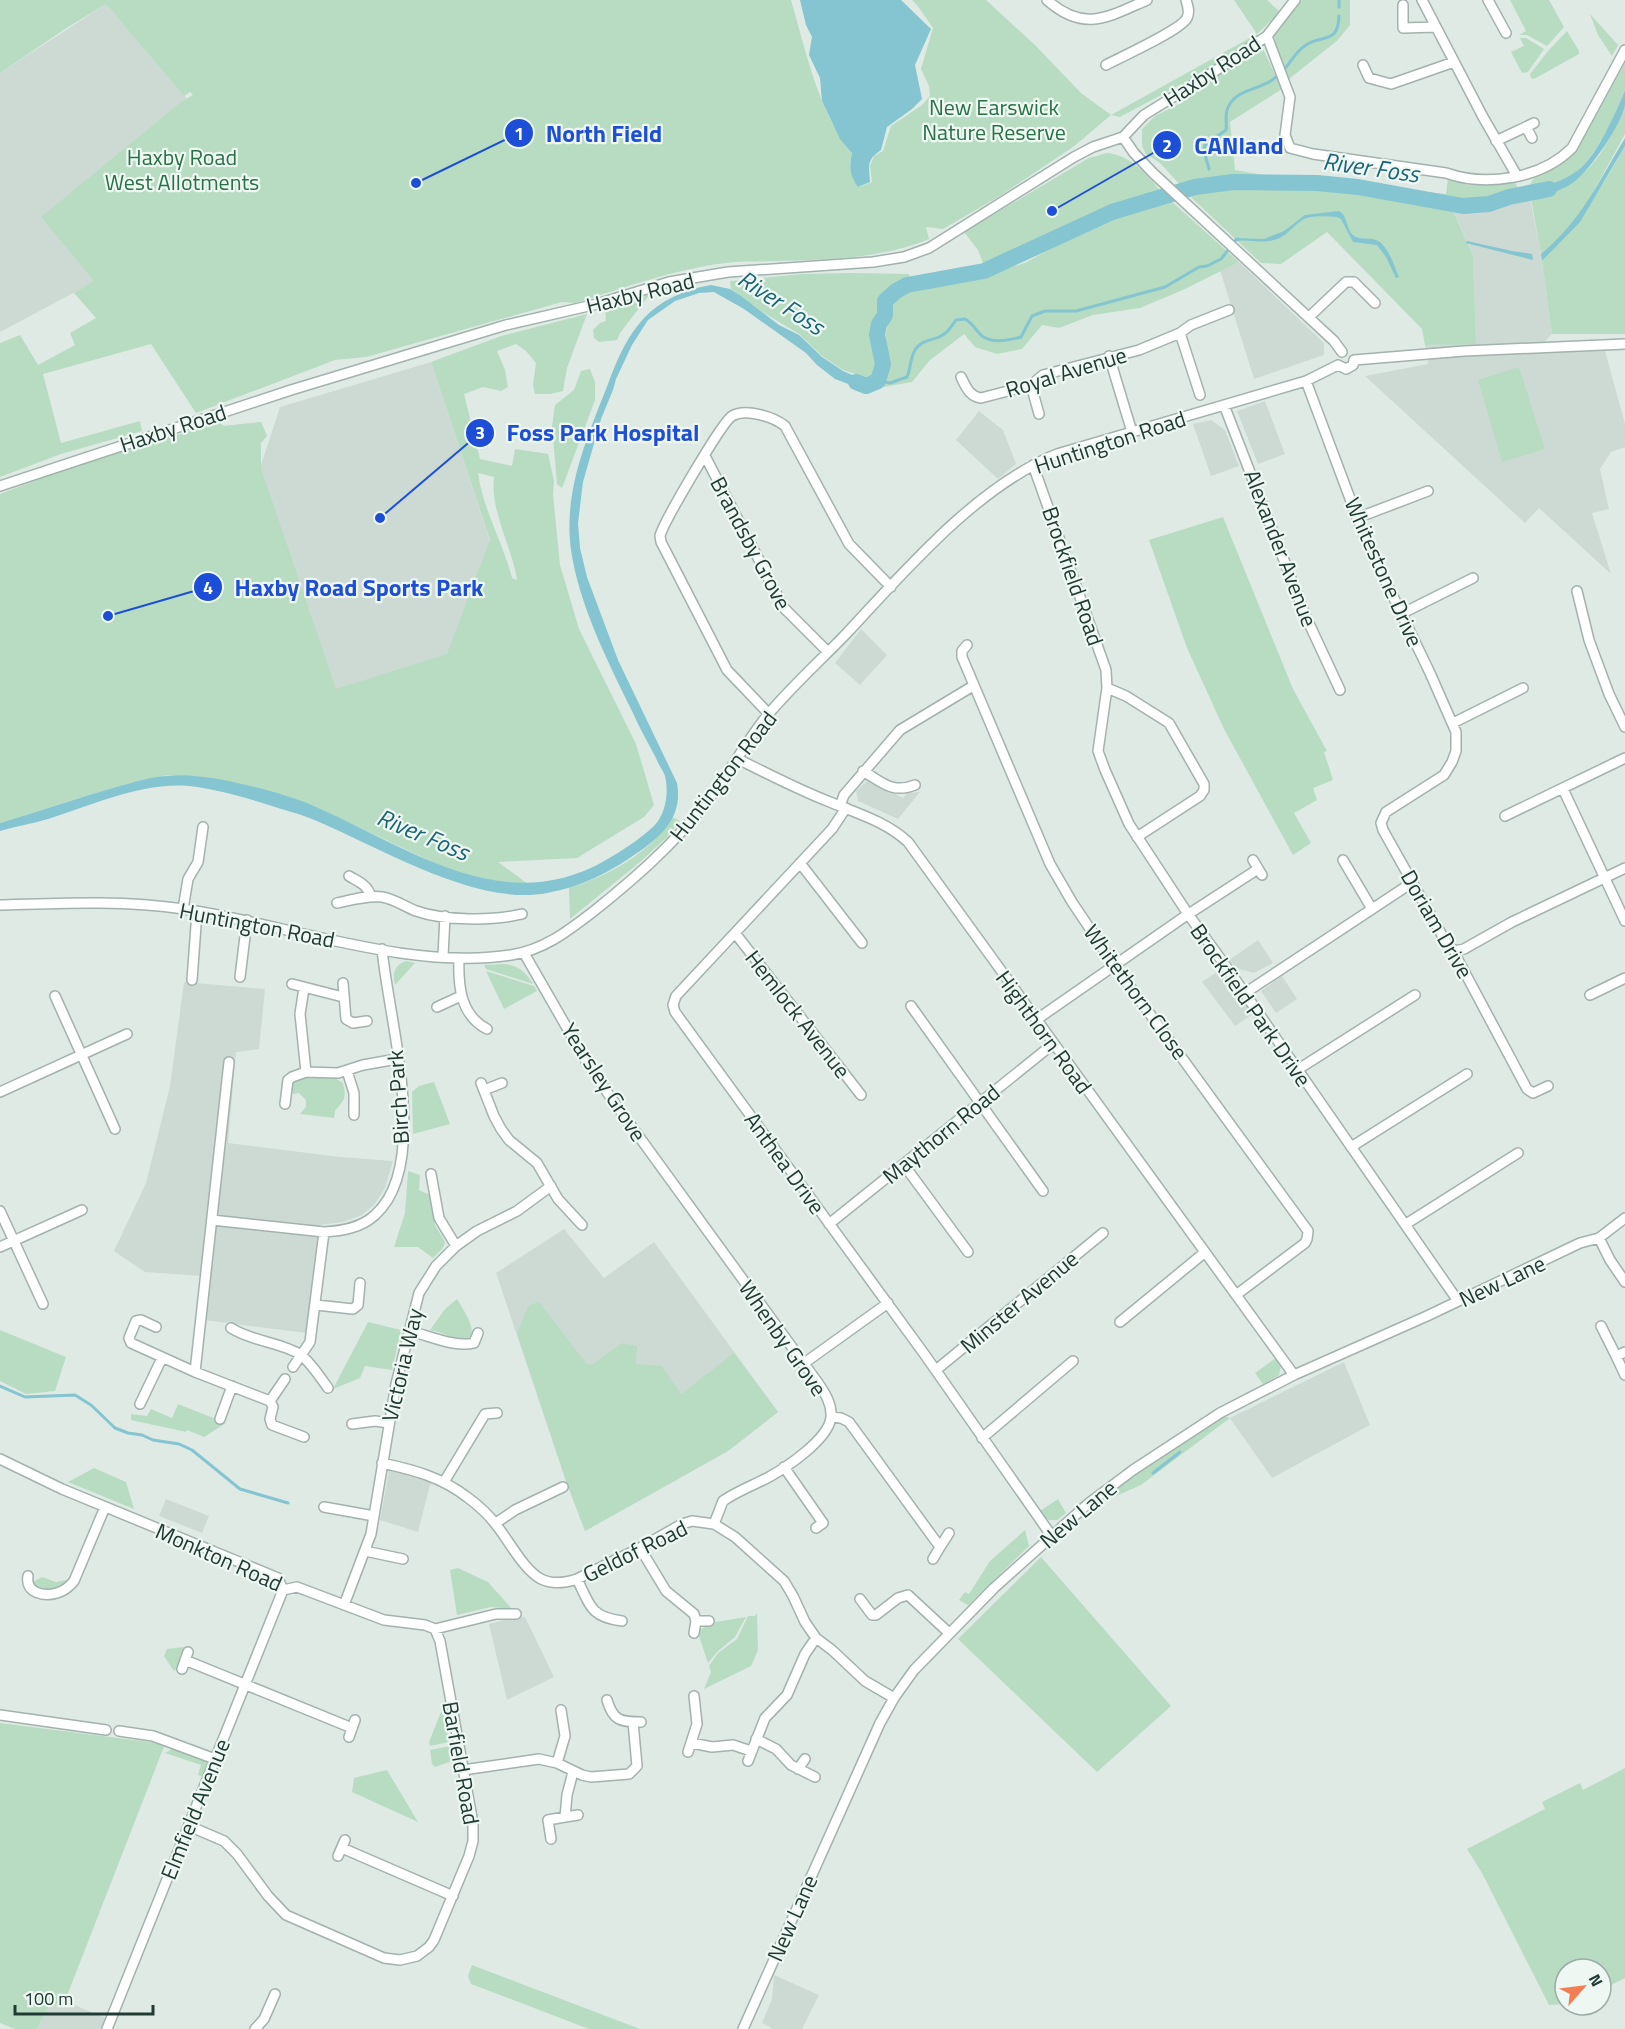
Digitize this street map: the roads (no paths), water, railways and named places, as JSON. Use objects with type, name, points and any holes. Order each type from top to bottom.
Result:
[{"type":"street","points":[[1047,0],[1066,14],[1094,19],[1108,18],[1147,0]]},
{"type":"street","points":[[1106,65],[1186,21],[1189,13],[1186,0]]},
{"type":"street","name":"Haxby Road","points":[[0,486],[291,390],[506,325],[597,304],[669,282],[728,272],[873,262],[915,254],[1074,157],[1123,136],[1144,115],[1266,36],[1295,0]]},
{"type":"street","points":[[1422,0],[1516,176]]},
{"type":"street","points":[[1488,0],[1506,33]]},
{"type":"street","points":[[1403,5],[1403,28],[1436,27]]},
{"type":"street","points":[[1266,36],[1290,97],[1285,135],[1290,148],[1312,154],[1446,173],[1462,179],[1489,181],[1531,172],[1550,165],[1565,155],[1572,148],[1625,50]]},
{"type":"street","points":[[1363,65],[1369,78],[1391,84],[1454,62]]},
{"type":"street","points":[[1496,141],[1530,125],[1532,138]]},
{"type":"street","points":[[1123,136],[1134,153],[1153,173],[1334,341],[1342,352],[1351,353],[1354,360],[1350,368],[1343,369],[1338,365],[1337,357],[1342,352]]},
{"type":"street","points":[[1309,318],[1346,282],[1354,282],[1375,303]]},
{"type":"street","name":"Royal Avenue","points":[[961,377],[970,393],[981,398],[1031,385],[1043,375],[1139,350],[1228,310]]},
{"type":"street","points":[[1180,333],[1200,395]]},
{"type":"street","points":[[1354,360],[1464,351],[1625,344]]},
{"type":"street","points":[[1109,356],[1132,432]]},
{"type":"street","name":"Huntington Road","points":[[0,905],[117,903],[183,909],[247,920],[382,949],[459,958],[492,957],[524,952],[547,944],[569,930],[633,879],[666,849],[738,759],[769,714],[891,587],[951,527],[980,502],[1033,465],[1065,452],[1306,381],[1338,365]]},
{"type":"street","name":"Whitestone Drive","points":[[1306,381],[1357,518],[1453,723],[1457,741],[1452,762]]},
{"type":"street","points":[[1031,385],[1039,414]]},
{"type":"street","name":"Alexander Avenue","points":[[1224,405],[1306,617],[1340,690]]},
{"type":"street","points":[[769,714],[727,670],[661,542],[661,531],[725,423],[731,417],[745,413],[779,421],[790,434],[849,544],[891,587]]},
{"type":"street","name":"Brandsby Grove","points":[[705,456],[784,608],[828,652]]},
{"type":"street","name":"Brockfield Road","points":[[1033,465],[1106,670],[1107,688]]},
{"type":"street","points":[[1357,518],[1428,491]]},
{"type":"street","points":[[1401,614],[1473,578]]},
{"type":"street","points":[[1576,591],[1589,640],[1609,694],[1625,727]]},
{"type":"street","name":"Whitethorn Close","points":[[967,645],[962,651],[962,657],[973,686],[1050,864],[1072,902],[1115,966],[1308,1231],[1305,1243],[1236,1295]]},
{"type":"street","name":"Anthea Drive","points":[[973,686],[900,730],[843,795],[843,807],[832,829],[676,996],[674,1005],[675,1012],[888,1303],[1051,1535]]},
{"type":"street","points":[[1107,688],[1126,696],[1169,723],[1204,784],[1204,790],[1200,796],[1137,837]]},
{"type":"street","name":"Brockfield Park Drive","points":[[1107,688],[1098,751],[1115,796],[1137,837],[1188,914],[1458,1301]]},
{"type":"street","points":[[1453,723],[1523,688]]},
{"type":"street","points":[[1505,816],[1625,758]]},
{"type":"street","name":"Highthorn Road","points":[[738,759],[892,828],[908,842],[1294,1375]]},
{"type":"street","name":"Doriam Drive","points":[[1452,762],[1444,775],[1386,812],[1383,817],[1383,830],[1448,946],[1455,951],[1527,1089],[1533,1093],[1548,1086]]},
{"type":"street","points":[[863,771],[900,790],[915,785]]},
{"type":"street","points":[[1563,789],[1625,921]]},
{"type":"street","points":[[183,909],[188,879],[198,862],[203,827]]},
{"type":"street","points":[[1342,860],[1372,909]]},
{"type":"street","points":[[800,863],[862,943]]},
{"type":"street","points":[[1036,1020],[1258,868]]},
{"type":"street","points":[[1455,951],[1464,949],[1512,922],[1625,868]]},
{"type":"street","points":[[349,876],[365,885],[371,897]]},
{"type":"street","points":[[1245,993],[1413,882]]},
{"type":"street","points":[[337,903],[382,897],[419,912],[445,916],[488,919],[522,914]]},
{"type":"street","points":[[192,980],[197,912]]},
{"type":"street","points":[[443,956],[445,916]]},
{"type":"street","points":[[240,977],[247,920]]},
{"type":"street","name":"Hemlock Avenue","points":[[735,933],[861,1094]]},
{"type":"street","name":"Birch Park","points":[[212,1220],[324,1232],[351,1228],[370,1219],[386,1203],[398,1180],[403,1148],[404,1108],[382,949]]},
{"type":"street","name":"Yearsley Grove","points":[[524,952],[586,1061],[691,1208]]},
{"type":"street","points":[[459,958],[461,996],[472,1017],[480,1026],[487,1029]]},
{"type":"street","points":[[1590,995],[1625,978]]},
{"type":"street","points":[[343,983],[346,1019],[349,1022],[367,1021]]},
{"type":"street","points":[[292,984],[343,997]]},
{"type":"street","points":[[304,987],[300,1014],[306,1072]]},
{"type":"street","points":[[1297,1070],[1415,994]]},
{"type":"street","points":[[55,996],[115,1129]]},
{"type":"street","points":[[437,1007],[461,996]]},
{"type":"street","points":[[911,1006],[1043,1191]]},
{"type":"street","points":[[0,1092],[127,1034]]},
{"type":"street","name":"Maythorn Road","points":[[829,1224],[1053,1044]]},
{"type":"street","points":[[285,1104],[288,1080],[298,1074],[347,1071],[363,1065],[397,1059]]},
{"type":"street","points":[[195,1372],[229,1062]]},
{"type":"street","points":[[347,1071],[353,1088],[354,1115]]},
{"type":"street","points":[[1351,1147],[1467,1074]]},
{"type":"street","points":[[502,1083],[483,1087],[501,1129],[509,1140],[537,1163],[558,1198],[582,1225]]},
{"type":"street","points":[[1406,1224],[1518,1153]]},
{"type":"street","points":[[904,1165],[968,1251]]},
{"type":"street","points":[[431,1174],[440,1218],[456,1246]]},
{"type":"street","name":"Victoria Way","points":[[344,1605],[365,1551],[374,1516],[388,1424],[414,1307],[425,1280],[456,1246],[477,1231],[517,1211],[551,1186]]},
{"type":"street","name":"Whenby Grove","points":[[691,1208],[824,1392],[831,1417],[849,1422],[940,1547]]},
{"type":"street","points":[[0,1247],[82,1210]]},
{"type":"street","points":[[0,1211],[43,1304]]},
{"type":"street","name":"New Lane","points":[[743,2029],[869,1745],[894,1698],[914,1670],[949,1633],[1051,1535],[1133,1470],[1220,1413],[1294,1375],[1580,1243],[1599,1238],[1625,1218]]},
{"type":"street","points":[[293,1367],[310,1342],[324,1232]]},
{"type":"street","name":"Minster Avenue","points":[[936,1370],[1103,1233]]},
{"type":"street","points":[[1599,1238],[1625,1282]]},
{"type":"street","points":[[1119,1321],[1204,1253]]},
{"type":"street","points":[[316,1305],[353,1309],[358,1305],[360,1283]]},
{"type":"street","points":[[803,1364],[888,1303]]},
{"type":"street","points":[[156,1327],[141,1320],[136,1321],[129,1338],[131,1343],[195,1372],[270,1401],[273,1407],[270,1419],[272,1425],[304,1437]]},
{"type":"street","points":[[1601,1326],[1621,1354],[1625,1375]]},
{"type":"street","points":[[231,1328],[244,1336],[301,1356],[328,1388]]},
{"type":"street","points":[[409,1331],[454,1344],[468,1345],[474,1343],[478,1333]]},
{"type":"street","points":[[140,1404],[162,1358]]},
{"type":"street","points":[[982,1438],[1073,1360]]},
{"type":"street","points":[[270,1401],[285,1379]]},
{"type":"street","points":[[220,1419],[232,1386]]},
{"type":"street","points":[[444,1482],[485,1414],[497,1413]]},
{"type":"street","points":[[714,1524],[723,1501],[784,1467],[822,1436],[831,1417]]},
{"type":"street","points":[[352,1424],[375,1421],[388,1424]]},
{"type":"street","name":"Monkton Road","points":[[0,1459],[62,1490],[278,1578],[283,1590],[297,1587],[384,1620],[425,1625],[435,1629],[496,1614],[516,1614]]},
{"type":"street","name":"Geldof Road","points":[[382,1462],[427,1474],[469,1498],[496,1523],[535,1575],[550,1582],[567,1582],[577,1579],[682,1524],[692,1521],[714,1524],[735,1537],[784,1581],[816,1638],[865,1682],[894,1698]]},
{"type":"street","points":[[784,1467],[822,1527]]},
{"type":"street","points":[[496,1523],[514,1510],[563,1487]]},
{"type":"street","points":[[324,1507],[374,1516]]},
{"type":"street","points":[[28,1576],[29,1587],[38,1593],[56,1593],[70,1586],[105,1508]]},
{"type":"street","points":[[933,1559],[949,1533]]},
{"type":"street","points":[[640,1548],[666,1591],[673,1599],[689,1609],[696,1621],[694,1633]]},
{"type":"street","points":[[365,1551],[403,1559]]},
{"type":"street","points":[[577,1579],[592,1609],[598,1615],[607,1619],[622,1620]]},
{"type":"street","name":"Elmfield Avenue","points":[[107,2029],[283,1590]]},
{"type":"street","points":[[860,1599],[872,1615],[876,1615],[898,1598],[908,1595],[949,1633]]},
{"type":"street","points":[[696,1621],[709,1621]]},
{"type":"street","name":"Barfield Road","points":[[189,1826],[225,1841],[268,1896],[286,1915],[384,1958],[400,1960],[417,1956],[429,1947],[470,1856],[473,1841],[473,1823],[440,1641],[435,1629]]},
{"type":"street","points":[[694,1696],[697,1724],[690,1748],[733,1745],[749,1756],[765,1718],[787,1695],[805,1654],[816,1638]]},
{"type":"street","points":[[185,1660],[352,1728]]},
{"type":"street","points":[[463,1770],[530,1759],[557,1762],[573,1772],[591,1777],[629,1774],[637,1766],[637,1722],[625,1722],[613,1715],[607,1700]]},
{"type":"street","points":[[557,1762],[565,1736],[561,1710]]},
{"type":"street","points":[[0,1715],[106,1730]]},
{"type":"street","points":[[119,1731],[153,1736],[215,1759]]},
{"type":"street","points":[[756,1739],[776,1749],[791,1765],[815,1777]]},
{"type":"street","points":[[798,1769],[805,1759]]},
{"type":"street","points":[[566,1817],[567,1795],[573,1772]]},
{"type":"street","points":[[550,1839],[548,1820],[578,1815]]},
{"type":"street","points":[[342,1848],[453,1896]]},
{"type":"street","points":[[255,2029],[264,2019],[275,1994]]},
{"type":"water","points":[[800,0],[901,0],[931,29],[915,65],[922,99],[887,127],[881,150],[871,160],[870,182],[858,187],[851,171],[852,153],[840,139],[822,101],[820,78],[809,55],[812,37],[806,25]]},
{"type":"water","points":[[1625,91],[1625,105],[1618,124],[1589,167],[1569,185],[1531,198],[1529,192],[1565,178],[1584,165],[1605,134]]},
{"type":"water","points":[[1625,138],[1625,146],[1580,222],[1542,261],[1541,254],[1578,214]]},
{"type":"water","points":[[1339,211],[1355,237],[1377,240],[1382,244],[1399,277],[1396,278],[1386,257],[1377,245],[1353,242],[1341,219],[1337,217],[1309,217],[1282,237],[1269,241],[1238,241],[1234,238],[1264,239],[1284,231],[1305,215]]},
{"type":"water","points":[[1467,241],[1532,254],[1533,260],[1466,243]]},
{"type":"water","points":[[711,285],[730,289],[779,325],[799,335],[822,357],[843,371],[864,380],[876,380],[878,388],[862,389],[835,379],[806,353],[744,309],[714,292],[699,293],[675,301],[648,320],[632,345],[601,419],[583,482],[578,523],[580,548],[587,577],[618,660],[677,783],[678,795],[674,815],[663,832],[646,846],[616,866],[583,883],[547,893],[519,895],[489,891],[458,883],[301,815],[229,794],[189,786],[135,791],[48,819],[0,831],[0,823],[90,795],[148,779],[183,775],[224,780],[290,797],[314,806],[421,857],[457,871],[493,880],[530,883],[568,877],[606,860],[643,836],[658,821],[664,809],[667,789],[665,776],[613,673],[587,612],[571,550],[570,507],[585,445],[616,364],[633,331],[644,318],[672,297]]},
{"type":"waterway","points":[[1339,0],[1339,7]]},
{"type":"waterway","points":[[1283,71],[1302,47],[1332,35],[1336,31],[1339,16]]},
{"type":"waterway","points":[[1209,169],[1204,151],[1205,145],[1226,130],[1226,112],[1231,103],[1236,97],[1265,84],[1278,75]]},
{"type":"waterway","name":"River Foss","points":[[856,382],[866,386],[878,381],[883,364],[877,335],[879,324],[885,315],[885,301],[896,291],[907,285],[984,271],[1112,212],[1195,187],[1233,182],[1317,183],[1358,187],[1463,206],[1489,204],[1509,197],[1549,189]]},
{"type":"waterway","points":[[878,381],[890,383],[907,377],[912,356],[917,347],[944,334],[956,320],[965,319],[982,336],[991,340],[1001,341],[1021,337],[1032,316],[1045,311],[1076,311],[1165,287],[1199,267],[1221,259],[1238,239]]},
{"type":"waterway","points":[[0,1386],[25,1397],[75,1395],[91,1405],[115,1428],[153,1440],[179,1444],[192,1450],[240,1489],[288,1503]]},
{"type":"waterway","points":[[1153,1473],[1180,1452]]},
{"type":"place","name":"North Field","points":[[416,183]]},
{"type":"place","name":"CANland","points":[[1052,211]]},
{"type":"place","name":"Foss Park Hospital","points":[[380,518]]},
{"type":"place","name":"Haxby Road Sports Park","points":[[108,616]]},
{"type":"park label","name":"New Earswick Nature Reserve","points":[[994,120]]},
{"type":"park label","name":"Haxby Road West Allotments","points":[[182,170]]}]
